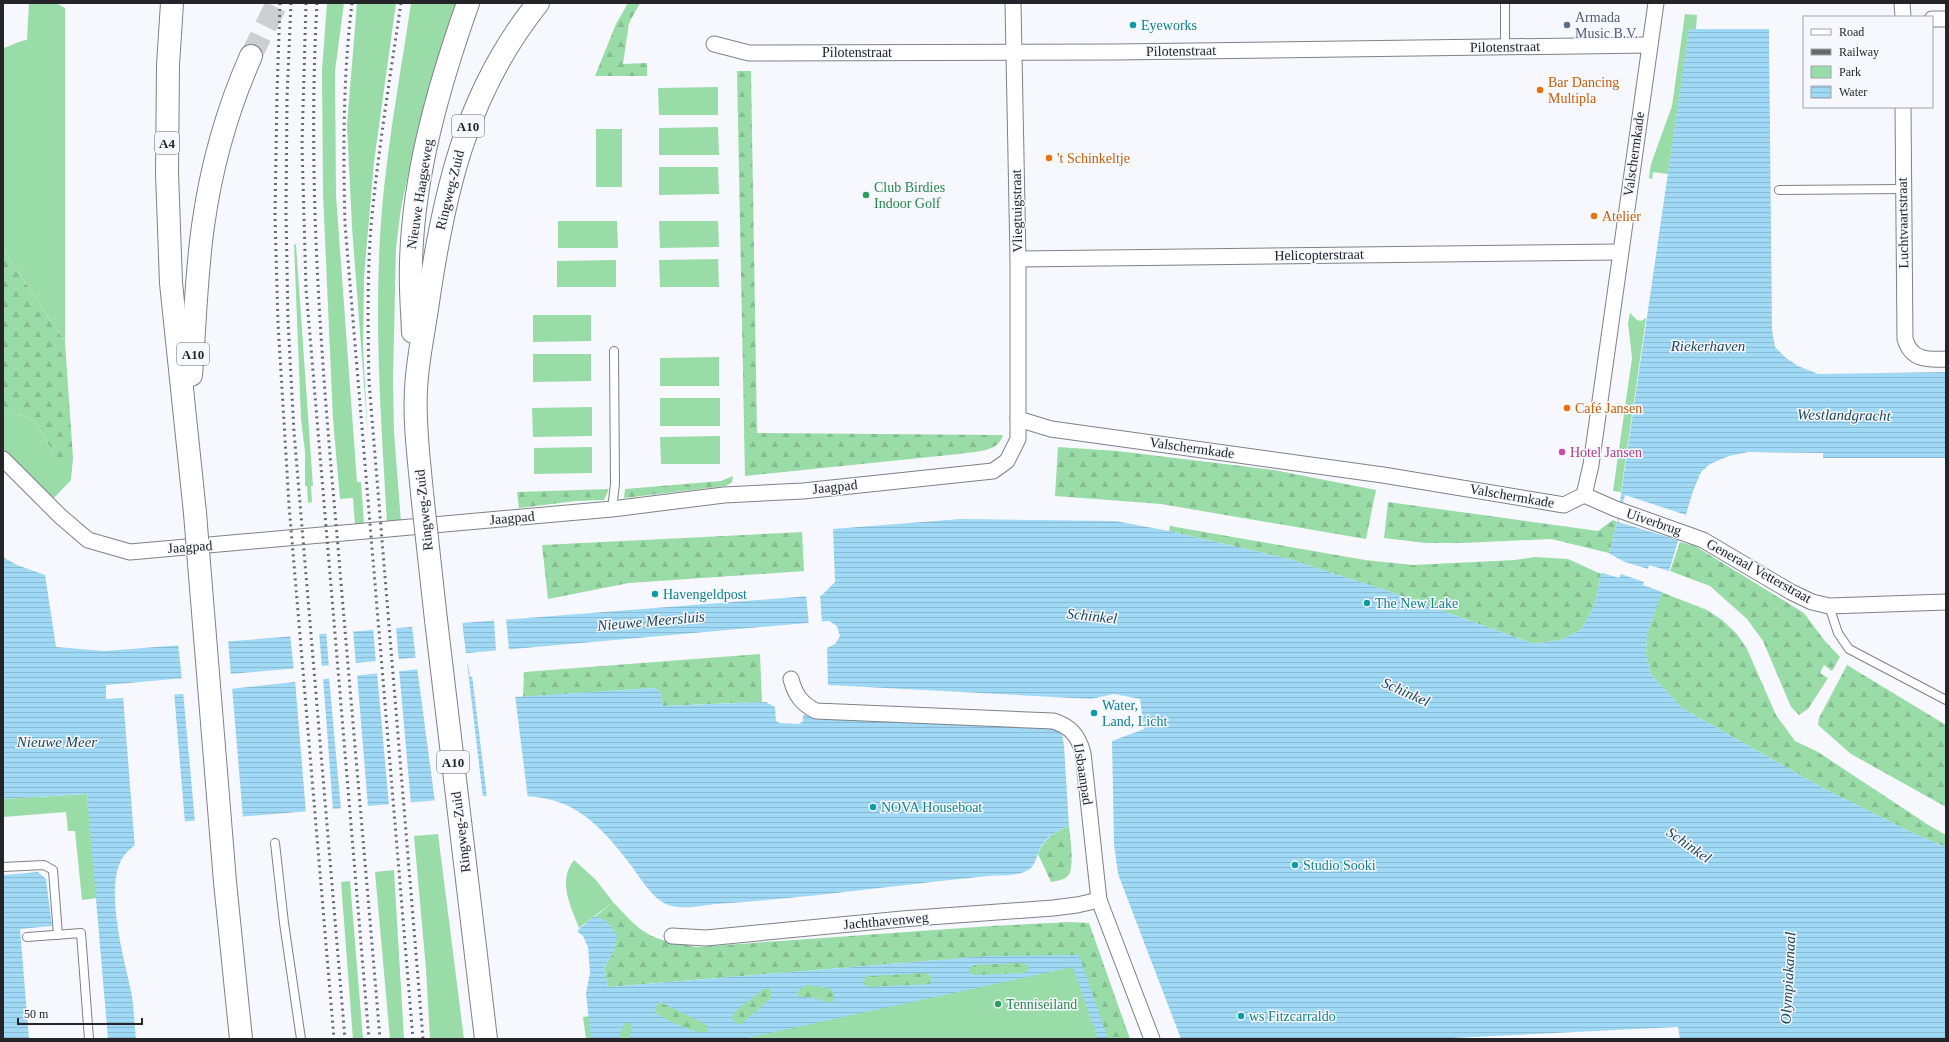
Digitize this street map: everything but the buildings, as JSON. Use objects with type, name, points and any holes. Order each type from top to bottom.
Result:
[{"type":"highway","name":"A4","points":[[172,3],[168,65],[167,174],[171,283],[187,426]]},
{"type":"highway","name":"Nieuwe Haagseweg","points":[[416,390],[410,264],[414,217],[429,135],[439,93],[468,3]]},
{"type":"highway","name":"Ringweg-Zuid","points":[[486,1039],[422,493],[416,390],[441,217],[454,168],[470,120],[484,89],[503,56],[538,3]]},
{"type":"highway","name":"A10","points":[[241,1039],[225,882],[187,426],[203,227],[209,192],[234,96],[251,56]]},
{"type":"street","name":"Vliegtuigstraat","points":[[1013,3],[1018,259],[1018,419]]},
{"type":"street","name":"Valschermkade","points":[[1018,419],[1051,429],[1383,475],[1564,505],[1584,495],[1591,465],[1656,3]]},
{"type":"street","points":[[1902,3],[1902,16]]},
{"type":"street","points":[[1933,19],[1946,19]]},
{"type":"street","name":"Pilotenstraat","points":[[714,44],[749,53],[1013,52],[1649,45]]},
{"type":"street","name":"Luchtvaartstraat","points":[[1903,108],[1905,339],[1908,348],[1922,358],[1946,360]]},
{"type":"street","name":"Helicopterstraat","points":[[1018,259],[1620,252]]},
{"type":"street","name":"Jaagpad","points":[[3,459],[60,516],[88,540],[130,552],[612,509],[724,496],[803,491],[993,471],[1007,461],[1018,439],[1018,419]]},
{"type":"street","name":"Uiverbrug","points":[[1584,495],[1616,509],[1692,536]]},
{"type":"street","name":"Generaal Vetterstraat","points":[[1692,536],[1703,540],[1791,592],[1812,602],[1829,606],[1946,602]]},
{"type":"street","name":"IJsbaanpad","points":[[791,679],[800,700],[808,707],[816,711],[1053,721],[1065,724],[1079,739],[1083,753],[1099,900],[1152,1039]]},
{"type":"street","name":"Jachthavenweg","points":[[672,936],[706,938],[895,920],[1053,908],[1099,900]]},
{"type":"lane","points":[[1505,3],[1505,47]]},
{"type":"lane","points":[[1779,190],[1903,189]]},
{"type":"lane","points":[[612,509],[615,484],[614,351]]},
{"type":"lane","points":[[1829,606],[1838,633],[1849,650],[1946,700]]},
{"type":"lane","points":[[275,843],[284,922],[301,1039]]},
{"type":"lane","points":[[3,867],[44,865],[53,870],[58,934]]},
{"type":"lane","points":[[27,937],[81,933],[89,1039]]},
{"type":"green space","points":[[29,3],[56,3],[65,8],[65,342],[3,249],[3,48],[20,41],[27,40]]},
{"type":"green space","points":[[327,3],[344,3],[335,71],[336,195],[357,482],[361,482],[364,524],[355,525],[353,498],[340,499],[333,419],[323,194],[322,70]]},
{"type":"green space","points":[[357,3],[396,3],[374,162],[364,277],[363,349],[368,437],[352,227],[347,125]]},
{"type":"green space","points":[[411,3],[457,3],[425,101],[401,208],[396,248],[393,379],[394,432],[401,522],[387,523],[379,366],[379,248],[388,157]]},
{"type":"green space","points":[[628,3],[640,3],[629,23],[623,64],[647,63],[647,76],[595,76],[616,24]]},
{"type":"green space","points":[[1685,14],[1697,15],[1696,29],[1689,30],[1668,174],[1653,172],[1652,179],[1649,178],[1651,164],[1672,106]]},
{"type":"green space","points":[[737,71],[751,71],[757,433],[1003,435],[996,445],[985,450],[959,454],[745,476]]},
{"type":"green space","points":[[718,87],[718,115],[659,115],[658,88]]},
{"type":"green space","points":[[718,127],[719,155],[659,155],[659,128]]},
{"type":"green space","points":[[596,129],[622,129],[622,187],[596,187]]},
{"type":"green space","points":[[659,167],[718,167],[719,194],[659,195]]},
{"type":"green space","points":[[558,221],[617,221],[618,248],[558,248]]},
{"type":"green space","points":[[659,221],[718,221],[719,247],[660,248]]},
{"type":"green space","points":[[294,244],[296,245],[313,486],[311,486],[312,502],[308,503],[307,486],[305,486],[305,452],[301,419]]},
{"type":"green space","points":[[3,249],[65,342],[73,458],[56,458],[35,421],[3,407]]},
{"type":"green space","points":[[718,259],[719,287],[660,287],[659,260]]},
{"type":"green space","points":[[616,260],[616,287],[557,287],[557,261]]},
{"type":"green space","points":[[1630,313],[1637,320],[1641,321],[1646,318],[1621,492],[1613,491],[1632,358],[1628,323]]},
{"type":"green space","points":[[533,315],[591,315],[591,341],[533,342]]},
{"type":"green space","points":[[533,354],[591,354],[591,381],[533,382]]},
{"type":"green space","points":[[719,357],[719,386],[660,386],[660,358]]},
{"type":"green space","points":[[660,398],[720,398],[720,426],[660,426]]},
{"type":"green space","points":[[3,407],[35,421],[56,458],[73,458],[71,480],[52,500],[3,449]]},
{"type":"green space","points":[[592,407],[592,436],[533,437],[532,408]]},
{"type":"green space","points":[[720,436],[720,464],[661,464],[660,437]]},
{"type":"green space","points":[[592,447],[592,473],[534,474],[534,448]]},
{"type":"green space","points":[[1058,447],[1117,451],[1274,470],[1376,490],[1366,539],[1161,504],[1055,496]]},
{"type":"green space","points":[[733,476],[732,482],[726,486],[624,498],[625,489],[721,481]]},
{"type":"green space","points":[[609,489],[604,500],[576,501],[519,508],[517,492]]},
{"type":"green space","points":[[1388,502],[1598,531],[1613,520],[1617,522],[1609,553],[1551,539],[1425,543],[1384,538]]},
{"type":"green space","points":[[1170,526],[1365,560],[1413,565],[1515,560],[1535,557],[1568,559],[1601,574],[1595,604],[1581,630],[1560,640],[1534,644],[1385,590],[1289,559],[1169,531]]},
{"type":"green space","points":[[802,532],[804,571],[629,583],[548,599],[542,545]]},
{"type":"green space","points":[[1680,542],[1695,546],[1804,613],[1824,640],[1840,657],[1832,671],[1824,665],[1820,673],[1828,678],[1808,709],[1799,715],[1791,707],[1763,641],[1747,619],[1710,586],[1670,571]]},
{"type":"green space","points":[[1661,592],[1707,610],[1722,620],[1737,634],[1747,649],[1776,715],[1795,741],[1818,752],[1946,835],[1946,847],[1917,835],[1821,787],[1682,708],[1651,675],[1646,654],[1647,634]]},
{"type":"green space","points":[[760,654],[762,702],[663,706],[661,694],[654,688],[523,697],[524,672]]},
{"type":"green space","points":[[1847,665],[1946,725],[1946,807],[1851,754],[1818,725],[1819,718]]},
{"type":"green space","points":[[87,794],[97,898],[82,900],[75,831],[68,831],[66,812],[3,817],[3,799]]},
{"type":"green space","points":[[1069,826],[1072,852],[1070,872],[1068,876],[1051,882],[1038,854],[1046,840]]},
{"type":"green space","points":[[438,834],[464,1039],[430,1039],[426,969],[414,836]]},
{"type":"green space","points":[[574,860],[596,880],[613,902],[579,928],[569,903],[566,885],[566,877]]},
{"type":"green space","points":[[394,870],[404,1039],[390,1039],[375,872]]},
{"type":"green space","points":[[350,881],[363,1039],[353,1039],[341,882]]},
{"type":"green space","points":[[613,902],[643,931],[653,937],[678,944],[697,947],[991,926],[1070,922],[1089,923],[1130,1039],[1102,1039],[1079,955],[987,956],[608,987],[604,968],[615,949],[595,917]]},
{"type":"green space","points":[[1081,938],[1118,1039],[586,1039],[583,1017]]},
{"type":"green space","points":[[1027,964],[1029,968],[1025,973],[975,975],[969,972],[969,968],[975,965]]},
{"type":"green space","points":[[927,973],[932,977],[930,984],[868,987],[863,983],[867,976]]},
{"type":"green space","points":[[806,984],[829,988],[834,993],[834,999],[830,1003],[819,998],[798,996],[796,992]]},
{"type":"green space","points":[[769,988],[771,998],[740,1026],[732,1019],[734,1012],[764,989]]},
{"type":"green space","points":[[660,1002],[705,1024],[708,1027],[707,1032],[688,1029],[672,1023],[659,1015],[655,1012],[656,1006]]},
{"type":"water","points":[[1689,29],[1769,29],[1772,330],[1775,347],[1785,357],[1798,366],[1818,374],[1946,372],[1946,458],[1823,458],[1823,453],[1748,452],[1729,456],[1710,464],[1701,472],[1693,491],[1669,571],[1647,634],[1646,654],[1651,675],[1682,708],[1821,787],[1917,835],[1946,847],[1946,1039],[1680,1039],[1678,1027],[1431,1039],[1181,1039],[1118,874],[1114,844],[1112,741],[1144,729],[1140,699],[1114,694],[1091,699],[828,685],[827,648],[835,644],[840,636],[837,626],[829,621],[106,685],[106,699],[181,694],[468,664],[470,677],[499,674],[501,698],[654,688],[660,693],[663,706],[766,702],[775,707],[776,721],[780,723],[799,724],[803,721],[803,715],[1015,725],[1055,729],[1062,734],[1064,745],[1069,826],[1055,832],[1044,842],[1031,868],[1021,873],[1010,875],[988,876],[692,907],[678,907],[666,904],[655,897],[615,845],[588,818],[567,805],[538,797],[486,796],[179,822],[138,843],[127,852],[119,864],[115,899],[120,939],[132,997],[136,1039],[108,1039],[87,794],[3,799],[3,557],[17,565],[45,575],[56,647],[105,651],[822,595],[835,582],[833,529],[960,519],[1115,521],[1169,531],[1289,559],[1385,590],[1534,644],[1560,640],[1581,630],[1595,604],[1601,574],[1609,553],[1617,522]]},
{"type":"water","points":[[38,872],[46,879],[52,926],[20,929],[29,1039],[3,1039],[3,875]]},
{"type":"water","points":[[593,917],[597,917],[607,922],[617,936],[615,949],[604,968],[608,987],[987,956],[1079,955],[1108,1039],[1098,1039],[1073,967],[742,1039],[629,1039],[632,1024],[627,1022],[623,1026],[619,1039],[591,1039],[586,993],[590,973],[588,947],[583,936],[577,931]],"holes":[[[1020,963],[1027,964],[1029,968],[1025,973],[975,975],[969,972],[969,968],[975,965]],[[927,973],[932,977],[930,984],[868,987],[863,983],[867,976]],[[806,985],[829,988],[834,993],[834,999],[830,1003],[819,999],[798,996],[797,992]],[[769,988],[771,998],[740,1025],[732,1019],[734,1012],[764,989]],[[660,1002],[705,1024],[708,1027],[707,1032],[696,1031],[680,1026],[655,1012],[656,1006]]]},
{"type":"pier","points":[[1625,495],[1686,515],[1678,540],[1618,522]]},
{"type":"pier","points":[[1608,553],[1625,562],[1648,569],[1649,565],[1669,571],[1662,592],[1643,585],[1644,582],[1621,574],[1619,578],[1600,572]]},
{"type":"pier","points":[[820,594],[822,624],[809,625],[806,595]]},
{"type":"pier","points":[[506,619],[509,650],[496,651],[494,620]]},
{"type":"pier","points":[[462,621],[466,654],[416,660],[412,626]]},
{"type":"pier","points":[[396,627],[399,662],[376,664],[373,628]]},
{"type":"pier","points":[[353,629],[356,666],[329,668],[326,631]]},
{"type":"pier","points":[[319,631],[322,669],[294,671],[290,634]]},
{"type":"pier","points":[[228,639],[231,677],[182,680],[178,643]]},
{"type":"pier","points":[[467,662],[483,798],[435,802],[417,667]]},
{"type":"pier","points":[[399,669],[411,804],[389,806],[377,672]]},
{"type":"pier","points":[[501,673],[503,696],[515,695],[528,799],[487,798],[472,675]]},
{"type":"pier","points":[[357,674],[368,807],[341,810],[329,677]]},
{"type":"pier","points":[[323,677],[333,810],[306,813],[295,680]]},
{"type":"pier","points":[[232,687],[243,818],[195,822],[183,691]]},
{"type":"pier","points":[[174,692],[185,823],[155,834],[135,849],[123,696]]},
{"type":"tunnel","points":[[251,56],[277,3]]},
{"type":"railway","points":[[280,3],[275,216],[278,323],[289,505],[334,1039]]},
{"type":"railway","points":[[291,3],[287,97],[286,213],[288,321],[294,432],[345,1039]]},
{"type":"railway","points":[[306,3],[302,145],[306,288],[369,1039]]},
{"type":"railway","points":[[317,3],[314,70],[314,136],[317,269],[321,335],[380,1039]]},
{"type":"railway","points":[[352,3],[344,114],[345,224],[413,1039]]},
{"type":"railway","points":[[401,3],[381,142],[371,226],[368,284],[369,382],[423,1039]]},
{"type":"place","name":"Eyeworks","points":[[1133,25]]},
{"type":"place","name":"Armada Music B.V.","points":[[1567,25]]},
{"type":"place","name":"Bar Dancing Multipla","points":[[1540,90]]},
{"type":"place","name":"'t Schinkeltje","points":[[1049,158]]},
{"type":"place","name":"Club Birdies Indoor Golf","points":[[866,195]]},
{"type":"place","name":"Atelier","points":[[1594,216]]},
{"type":"place","name":"Café Jansen","points":[[1567,408]]},
{"type":"place","name":"Hotel Jansen","points":[[1562,452]]},
{"type":"place","name":"Havengeldpost","points":[[655,594]]},
{"type":"place","name":"The New Lake","points":[[1367,603]]},
{"type":"place","name":"Water, Land, Licht","points":[[1094,713]]},
{"type":"place","name":"NOVA Houseboat","points":[[873,807]]},
{"type":"place","name":"Studio Sooki","points":[[1295,865]]},
{"type":"place","name":"Tenniseiland","points":[[998,1004]]},
{"type":"place","name":"ws Fitzcarraldo","points":[[1241,1016]]},
{"type":"water label","name":"Riekerhaven","points":[[1708,346]]},
{"type":"water label","name":"Westlandgracht","points":[[1844,415]]},
{"type":"water label","name":"Schinkel","points":[[1092,616]]},
{"type":"water label","name":"Nieuwe Meersluis","points":[[651,621]]},
{"type":"water label","name":"Schinkel","points":[[1406,692]]},
{"type":"water label","name":"Nieuwe Meer","points":[[57,742]]},
{"type":"water label","name":"Schinkel","points":[[1689,845]]},
{"type":"water label","name":"Olympiakanaal","points":[[1788,978]]}]
